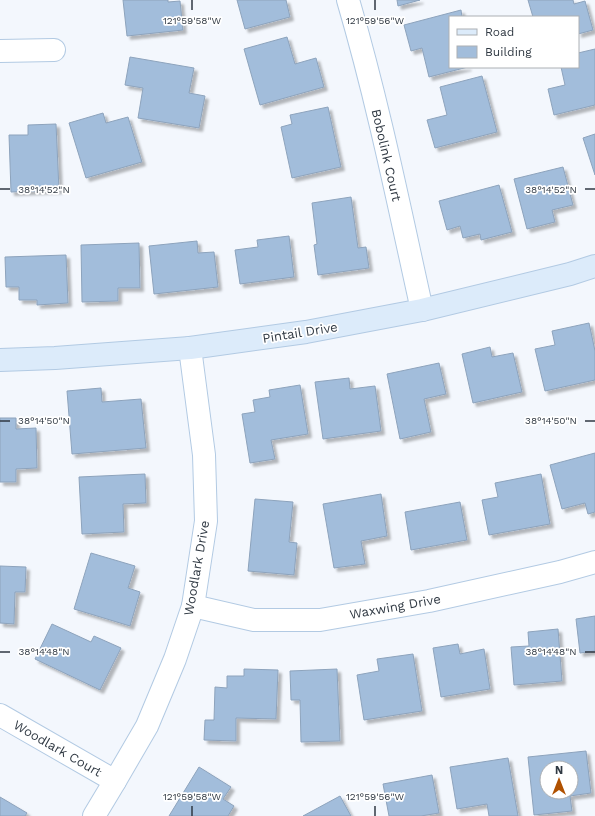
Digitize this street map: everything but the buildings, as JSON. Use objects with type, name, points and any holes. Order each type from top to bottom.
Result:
[{"type":"street","name":"Bobolink Court","points":[[348,0],[358,32],[378,112],[422,310]]},
{"type":"street","points":[[0,51],[54,50]]},
{"type":"street","name":"Pintail Drive","points":[[0,360],[55,358],[190,348],[306,332],[422,310],[570,274],[595,266]]},
{"type":"street","name":"Woodlark Drive","points":[[94,816],[147,726],[175,659],[192,606],[206,521],[204,455],[190,348]]},
{"type":"street","name":"Waxwing Drive","points":[[192,606],[254,620],[320,620],[436,599],[560,572],[595,562]]},
{"type":"street","name":"Woodlark Court","points":[[0,715],[115,781]]}]
